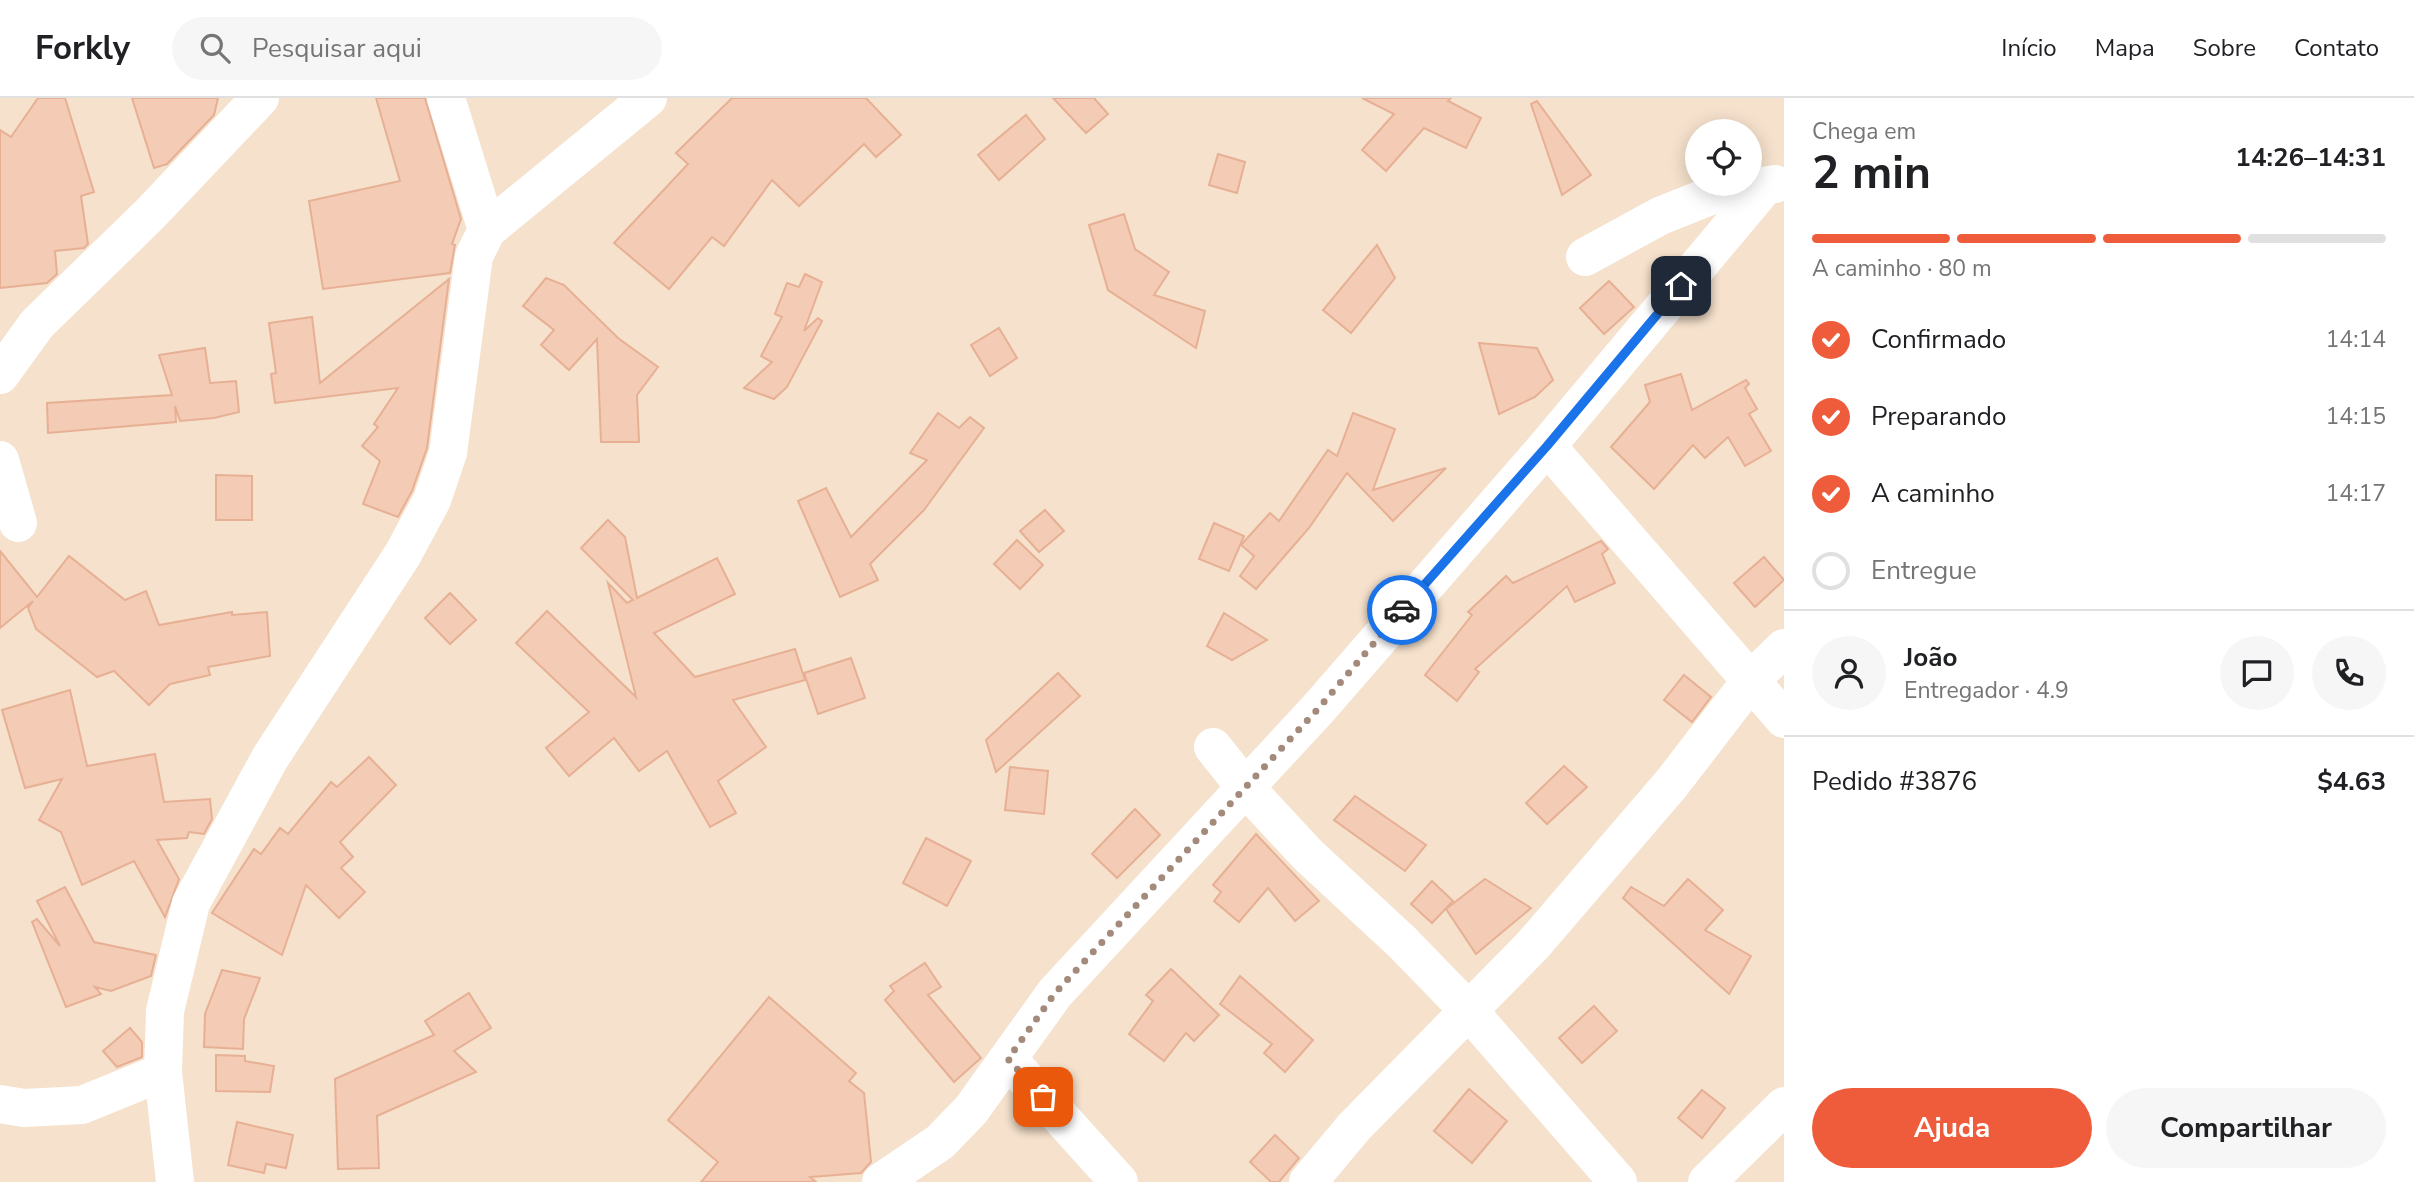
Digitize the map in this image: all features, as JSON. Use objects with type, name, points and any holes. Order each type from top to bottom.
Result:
[{"type":"street","points":[[0,375],[37,324],[150,214],[261,98]]},
{"type":"street","points":[[446,98],[486,230]]},
{"type":"street","points":[[175,1182],[163,1072],[164,1011],[191,902],[270,758],[403,554],[432,500],[448,453],[469,315],[474,256],[486,230],[648,98]]},
{"type":"street","points":[[1584,257],[1660,216],[1715,194],[1774,184]]},
{"type":"street","points":[[881,1182],[940,1142],[971,1110],[1055,993],[1318,709],[1774,184]]},
{"type":"street","points":[[1547,446],[1784,719]]},
{"type":"street","points":[[0,460],[18,523]]},
{"type":"street","points":[[1308,1182],[1354,1127],[1532,946],[1672,783],[1752,679],[1784,648]]},
{"type":"street","points":[[1213,747],[1244,786],[1308,855],[1402,942],[1468,1010],[1618,1182]]},
{"type":"street","points":[[1008,1059],[1119,1182]]},
{"type":"street","points":[[0,1104],[24,1108],[82,1105],[163,1072]]},
{"type":"street","points":[[1707,1182],[1784,1107]]},
{"type":"shaded area","points":[[0,98],[1784,98],[1784,1182],[0,1182]]},
{"type":"building","points":[[38,98],[65,98],[94,192],[81,196],[88,244],[84,248],[55,251],[57,274],[47,283],[0,288],[0,130],[11,137]]},
{"type":"building","points":[[132,98],[218,98],[214,115],[167,164],[154,168]]},
{"type":"building","points":[[376,98],[425,98],[461,219],[452,244],[455,245],[450,273],[323,289],[309,201],[400,181]]},
{"type":"building","points":[[732,98],[866,98],[901,135],[876,157],[864,144],[799,206],[772,180],[724,246],[712,237],[669,289],[614,243],[688,164],[676,153]]},
{"type":"building","points":[[1053,98],[1094,98],[1108,114],[1086,133]]},
{"type":"building","points":[[1362,98],[1451,98],[1448,101],[1481,118],[1466,148],[1424,128],[1386,171],[1362,150],[1394,114]]},
{"type":"building","points":[[1537,101],[1591,175],[1562,195],[1531,104]]},
{"type":"building","points":[[1026,115],[1045,139],[999,180],[978,155]]},
{"type":"building","points":[[1218,154],[1245,162],[1237,193],[1209,185]]},
{"type":"building","points":[[1124,214],[1135,249],[1169,272],[1154,295],[1205,311],[1196,348],[1108,290],[1089,225]]},
{"type":"building","points":[[1377,245],[1395,278],[1351,333],[1323,310]]},
{"type":"building","points":[[805,274],[822,282],[804,331],[818,318],[822,321],[787,387],[774,399],[744,388],[772,362],[761,356],[782,317],[775,314],[787,283],[799,287]]},
{"type":"building","points":[[546,278],[564,285],[618,338],[658,367],[637,395],[639,442],[601,442],[597,339],[569,370],[541,345],[554,330],[523,306]]},
{"type":"building","points":[[449,279],[427,448],[412,491],[398,517],[363,504],[380,461],[362,446],[378,427],[374,424],[398,388],[275,403],[271,374],[276,373],[269,323],[312,317],[320,383]]},
{"type":"building","points":[[1609,281],[1634,307],[1604,334],[1580,308]]},
{"type":"building","points":[[999,328],[1017,358],[990,376],[971,345]]},
{"type":"building","points":[[1479,343],[1537,348],[1553,380],[1535,397],[1499,414]]},
{"type":"building","points":[[205,348],[210,383],[236,381],[239,412],[214,418],[180,421],[175,406],[176,422],[48,433],[47,403],[172,395],[159,355]]},
{"type":"building","points":[[1681,374],[1692,410],[1746,380],[1749,384],[1745,388],[1757,409],[1749,414],[1771,451],[1745,466],[1728,437],[1705,458],[1693,445],[1654,489],[1611,447],[1650,402],[1645,385]]},
{"type":"building","points":[[938,413],[959,428],[970,417],[984,428],[924,510],[870,564],[878,580],[840,597],[798,501],[826,488],[851,537],[927,460],[910,453]]},
{"type":"building","points":[[1353,413],[1395,429],[1373,490],[1446,468],[1393,521],[1347,473],[1309,528],[1256,589],[1240,576],[1254,556],[1241,545],[1270,513],[1279,521],[1328,450],[1337,456]]},
{"type":"building","points":[[216,475],[252,476],[252,520],[216,520]]},
{"type":"building","points":[[1045,510],[1064,531],[1039,552],[1020,531]]},
{"type":"building","points":[[608,520],[625,537],[637,598],[717,558],[735,594],[654,633],[695,677],[795,649],[805,680],[733,700],[766,747],[718,781],[736,813],[710,827],[667,751],[639,771],[614,738],[569,776],[546,748],[589,712],[516,643],[547,611],[636,697],[608,583],[627,603],[633,600],[581,548]]},
{"type":"building","points":[[1214,523],[1244,536],[1229,571],[1199,559]]},
{"type":"building","points":[[1017,540],[1043,565],[1020,589],[994,564]]},
{"type":"building","points":[[1601,541],[1608,549],[1602,554],[1615,583],[1575,602],[1567,586],[1475,669],[1479,672],[1457,701],[1425,675],[1472,615],[1468,612],[1506,576],[1513,583]]},
{"type":"building","points":[[0,551],[37,597],[69,556],[125,600],[146,591],[159,625],[232,612],[232,615],[267,612],[270,656],[208,667],[210,675],[170,684],[149,705],[114,671],[97,677],[36,629],[28,608],[33,601],[0,628]]},
{"type":"building","points":[[1764,557],[1784,580],[1755,607],[1734,583]]},
{"type":"building","points":[[450,593],[476,620],[450,644],[425,618]]},
{"type":"building","points":[[1224,613],[1267,640],[1232,660],[1207,646]]},
{"type":"building","points":[[851,658],[865,698],[818,714],[804,673]]},
{"type":"building","points":[[1058,673],[1080,696],[996,772],[986,740]]},
{"type":"building","points":[[1684,675],[1711,697],[1692,722],[1664,700]]},
{"type":"building","points":[[70,690],[87,766],[155,754],[164,802],[210,799],[212,819],[204,834],[189,832],[187,838],[157,840],[179,879],[165,917],[134,861],[82,885],[61,832],[39,820],[62,779],[25,788],[2,710]]},
{"type":"building","points":[[369,757],[396,785],[340,842],[353,857],[341,868],[365,892],[339,918],[306,885],[282,955],[212,913],[254,849],[261,854],[280,828],[288,834],[331,782],[337,787]]},
{"type":"building","points":[[1564,766],[1587,787],[1547,824],[1526,803]]},
{"type":"building","points":[[1010,767],[1048,771],[1044,814],[1005,810]]},
{"type":"building","points":[[1355,796],[1426,845],[1405,871],[1334,820]]},
{"type":"building","points":[[1135,809],[1160,835],[1117,878],[1092,854]]},
{"type":"building","points":[[1256,834],[1319,901],[1295,921],[1268,888],[1239,922],[1214,901],[1221,892],[1213,885]]},
{"type":"building","points":[[926,838],[971,861],[947,906],[903,883]]},
{"type":"building","points":[[1485,879],[1531,908],[1476,954],[1446,909]]},
{"type":"building","points":[[1688,879],[1723,910],[1705,930],[1751,956],[1729,994],[1623,898],[1631,887],[1664,906]]},
{"type":"building","points":[[1432,881],[1453,901],[1432,923],[1411,904]]},
{"type":"building","points":[[65,887],[94,942],[156,955],[151,976],[111,991],[95,987],[101,994],[66,1007],[32,922],[37,919],[60,946],[37,901]]},
{"type":"building","points":[[925,963],[941,987],[928,995],[981,1058],[954,1082],[885,1000],[894,991],[890,986]]},
{"type":"building","points":[[1171,969],[1219,1015],[1194,1041],[1186,1033],[1164,1061],[1129,1034],[1153,1001],[1146,995]]},
{"type":"building","points":[[222,970],[260,978],[244,1019],[243,1049],[204,1047],[205,1014]]},
{"type":"building","points":[[1240,976],[1313,1040],[1285,1072],[1264,1053],[1272,1044],[1220,1004]]},
{"type":"building","points":[[469,993],[491,1028],[454,1051],[476,1072],[377,1116],[379,1168],[338,1169],[335,1079],[434,1035],[425,1021]]},
{"type":"building","points":[[769,997],[856,1073],[849,1081],[864,1093],[871,1162],[861,1173],[810,1177],[816,1182],[701,1182],[718,1162],[668,1120]]},
{"type":"building","points":[[1594,1006],[1617,1031],[1582,1063],[1559,1038]]},
{"type":"building","points":[[130,1028],[142,1042],[142,1057],[117,1067],[103,1051]]},
{"type":"building","points":[[216,1055],[245,1056],[245,1061],[274,1066],[270,1092],[216,1091]]},
{"type":"building","points":[[1469,1089],[1507,1121],[1472,1163],[1434,1131]]},
{"type":"building","points":[[1702,1090],[1725,1108],[1702,1138],[1678,1118]]},
{"type":"building","points":[[237,1122],[293,1135],[286,1168],[266,1164],[264,1173],[228,1165]]},
{"type":"building","points":[[1275,1135],[1299,1158],[1279,1182],[1271,1182],[1250,1162]]},
{"type":"way so far","points":[[1043,1097],[1008,1059],[1055,993],[1318,709],[1402,610]]},
{"type":"route","points":[[1402,610],[1547,446],[1681,286]]}]
